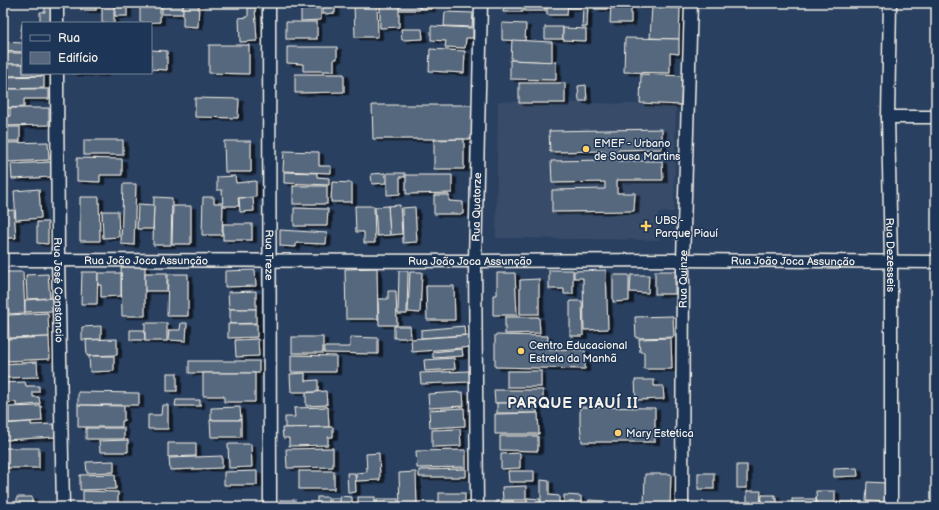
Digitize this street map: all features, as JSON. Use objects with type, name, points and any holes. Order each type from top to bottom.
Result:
[{"type":"street","points":[[57,3],[57,22]]},
{"type":"street","name":"Rua Treze","points":[[269,3],[270,507]]},
{"type":"street","name":"Rua Quatorze","points":[[477,507],[475,261],[480,3]]},
{"type":"street","name":"Rua Quinze","points":[[682,507],[683,260],[690,3]]},
{"type":"street","name":"Rua Dezesseis","points":[[890,3],[888,117],[891,261],[891,507]]},
{"type":"street","name":"Rua José Constancio","points":[[57,74],[58,259],[63,507]]},
{"type":"street","points":[[888,117],[936,117]]},
{"type":"street","name":"Rua João Joca Assunção","points":[[3,260],[683,260],[936,262]]},
{"type":"shaded area","name":"EMEF - Urbano de Sousa Martins","points":[[498,101],[676,105],[674,212],[658,213],[659,240],[496,238]]},
{"type":"building","points":[[45,3],[54,3],[54,22],[40,22],[40,12],[45,12]]},
{"type":"building","points":[[81,3],[96,3],[96,10],[81,10]]},
{"type":"building","points":[[102,3],[114,3],[114,22],[102,22]]},
{"type":"building","points":[[115,3],[127,3],[127,16],[115,16]]},
{"type":"building","points":[[128,3],[140,3],[140,6],[128,6]]},
{"type":"building","points":[[140,3],[160,3],[160,22],[140,22]]},
{"type":"building","points":[[162,3],[183,3],[183,14],[162,14]]},
{"type":"building","points":[[183,3],[199,3],[198,27],[183,26]]},
{"type":"building","points":[[289,3],[300,3],[300,7],[289,7]]},
{"type":"building","points":[[323,3],[335,3],[335,13],[323,14]]},
{"type":"building","points":[[354,3],[377,4],[378,37],[355,37]]},
{"type":"building","points":[[380,3],[399,3],[399,27],[380,28]]},
{"type":"building","points":[[399,3],[419,3],[419,10],[399,10]]},
{"type":"building","points":[[421,3],[431,3],[431,9],[420,9]]},
{"type":"building","points":[[446,3],[472,3],[473,6],[446,7]]},
{"type":"building","points":[[504,3],[523,3],[523,12],[503,12]]},
{"type":"building","points":[[525,3],[545,3],[545,11],[525,11]]},
{"type":"building","points":[[547,3],[568,3],[567,15],[547,15]]},
{"type":"building","points":[[569,3],[588,3],[587,27],[582,27],[583,8],[569,8]]},
{"type":"building","points":[[595,3],[609,3],[609,9],[595,9]]},
{"type":"building","points":[[611,3],[631,3],[631,23],[610,23]]},
{"type":"building","points":[[634,3],[654,3],[654,7],[634,6]]},
{"type":"building","points":[[672,3],[680,3],[679,6],[672,5]]},
{"type":"building","points":[[255,7],[257,41],[240,42],[239,18],[248,17],[248,8]]},
{"type":"building","points":[[652,7],[680,8],[679,39],[650,38]]},
{"type":"building","points":[[301,8],[321,8],[321,20],[301,21]]},
{"type":"building","points":[[445,12],[473,13],[472,27],[444,26]]},
{"type":"building","points":[[286,22],[317,22],[317,39],[286,39]]},
{"type":"building","points":[[502,23],[526,24],[525,41],[502,40]]},
{"type":"building","points":[[22,24],[22,39],[20,38]]},
{"type":"building","points":[[431,26],[473,28],[473,38],[466,38],[465,48],[445,47],[446,41],[431,40]]},
{"type":"building","points":[[545,27],[563,27],[563,39],[545,39]]},
{"type":"building","points":[[563,28],[586,29],[586,41],[563,40]]},
{"type":"building","points":[[401,29],[422,29],[423,39],[402,40]]},
{"type":"building","points":[[625,38],[679,39],[679,54],[670,53],[670,73],[624,72]]},
{"type":"building","points":[[512,40],[552,42],[552,62],[511,60]]},
{"type":"building","points":[[3,42],[22,43],[22,52],[3,51]]},
{"type":"building","points":[[209,45],[249,45],[249,74],[209,73]]},
{"type":"building","points":[[287,47],[337,47],[337,59],[334,59],[334,71],[303,71],[303,64],[287,63]]},
{"type":"building","points":[[430,49],[465,51],[464,73],[429,71]]},
{"type":"building","points":[[152,50],[167,51],[167,70],[152,69]]},
{"type":"building","points":[[4,53],[22,53],[22,64],[4,64]]},
{"type":"building","points":[[510,60],[556,62],[556,80],[510,79]]},
{"type":"building","points":[[3,64],[22,64],[22,74],[54,74],[54,75],[3,76]]},
{"type":"building","points":[[295,74],[344,74],[344,92],[295,93]]},
{"type":"building","points":[[641,74],[682,76],[681,105],[640,103]]},
{"type":"building","points":[[44,76],[44,88],[3,89],[3,77]]},
{"type":"building","points":[[519,83],[565,83],[565,103],[519,103]]},
{"type":"building","points":[[586,85],[587,101],[579,101],[578,86]]},
{"type":"building","points":[[3,89],[49,89],[49,99],[24,99],[24,107],[3,108]]},
{"type":"building","points":[[195,98],[239,99],[238,118],[195,117]]},
{"type":"building","points":[[372,105],[475,105],[475,139],[373,139]]},
{"type":"building","points":[[10,108],[49,108],[49,125],[3,126],[3,116],[10,116]]},
{"type":"building","points":[[3,127],[20,127],[20,141],[3,141]]},
{"type":"building","points":[[662,129],[662,149],[618,150],[618,161],[662,161],[663,180],[617,180],[617,193],[635,193],[634,211],[552,212],[552,190],[605,189],[605,182],[552,183],[551,161],[606,160],[606,151],[550,152],[549,131]]},
{"type":"building","points":[[464,139],[464,169],[434,169],[434,140]]},
{"type":"building","points":[[84,140],[123,140],[123,155],[84,155]]},
{"type":"building","points":[[224,141],[251,141],[251,172],[225,172]]},
{"type":"building","points":[[48,142],[49,160],[8,162],[7,143]]},
{"type":"building","points":[[284,151],[319,152],[319,166],[331,166],[331,173],[283,171]]},
{"type":"building","points":[[77,158],[122,159],[122,175],[100,175],[100,182],[77,181]]},
{"type":"building","points":[[52,162],[53,177],[12,179],[11,164]]},
{"type":"building","points":[[284,172],[317,173],[317,177],[329,178],[329,185],[284,183]]},
{"type":"building","points":[[385,173],[386,183],[372,184],[371,174]]},
{"type":"building","points":[[387,173],[405,173],[405,177],[400,177],[400,194],[387,195]]},
{"type":"building","points":[[406,175],[452,175],[452,193],[406,194]]},
{"type":"building","points":[[235,176],[236,183],[256,181],[256,197],[238,198],[239,206],[223,206],[222,190],[217,190],[217,177]]},
{"type":"building","points":[[332,182],[352,183],[352,202],[331,202]]},
{"type":"building","points":[[123,184],[136,184],[134,245],[121,244]]},
{"type":"building","points":[[293,186],[327,186],[327,204],[293,204]]},
{"type":"building","points":[[39,189],[41,218],[16,220],[14,191]]},
{"type":"building","points":[[434,195],[449,195],[449,201],[463,202],[463,214],[434,214]]},
{"type":"building","points":[[80,197],[99,197],[100,241],[80,241]]},
{"type":"building","points":[[154,197],[172,198],[171,245],[153,245]]},
{"type":"building","points":[[203,197],[214,197],[214,203],[223,203],[222,235],[202,235]]},
{"type":"building","points":[[239,198],[253,198],[254,211],[240,212]]},
{"type":"building","points":[[138,204],[154,205],[153,229],[137,229]]},
{"type":"building","points":[[400,205],[402,234],[390,235],[388,206]]},
{"type":"building","points":[[173,206],[191,206],[191,244],[172,244]]},
{"type":"building","points":[[355,206],[374,206],[375,243],[364,243],[364,232],[356,232]]},
{"type":"building","points":[[388,206],[390,235],[377,236],[375,207]]},
{"type":"building","points":[[415,207],[417,242],[403,243],[402,208]]},
{"type":"building","points":[[294,208],[328,209],[327,226],[294,226]]},
{"type":"building","points":[[14,210],[16,238],[3,238],[3,211]]},
{"type":"building","points":[[102,211],[118,211],[119,237],[103,238]]},
{"type":"building","points":[[37,222],[48,222],[48,244],[37,243]]},
{"type":"building","points":[[223,224],[252,224],[252,240],[223,240]]},
{"type":"building","points":[[280,230],[327,233],[326,244],[296,243],[296,247],[280,246]]},
{"type":"building","points":[[121,265],[145,265],[145,316],[122,316]]},
{"type":"building","points":[[377,268],[378,319],[346,319],[345,269]]},
{"type":"building","points":[[255,270],[256,286],[225,287],[225,271]]},
{"type":"building","points":[[549,270],[573,270],[573,294],[564,294],[564,289],[549,289]]},
{"type":"building","points":[[606,270],[608,329],[584,330],[583,278],[574,278],[574,271]]},
{"type":"building","points":[[399,271],[408,271],[407,314],[398,314]]},
{"type":"building","points":[[655,271],[675,271],[675,294],[655,294]]},
{"type":"building","points":[[3,272],[23,272],[25,313],[9,314],[8,299],[3,299]]},
{"type":"building","points":[[82,272],[98,272],[97,304],[81,304]]},
{"type":"building","points":[[410,272],[422,272],[420,313],[408,312]]},
{"type":"building","points":[[98,273],[121,273],[121,296],[101,297],[101,285],[98,285]]},
{"type":"building","points":[[145,273],[167,273],[167,291],[145,291]]},
{"type":"building","points":[[497,273],[515,273],[517,315],[493,315],[493,295],[497,295]]},
{"type":"building","points":[[48,274],[50,298],[27,299],[26,275]]},
{"type":"building","points":[[168,274],[188,274],[188,316],[167,316]]},
{"type":"building","points":[[613,275],[629,275],[629,301],[613,302]]},
{"type":"building","points":[[631,275],[649,275],[648,293],[630,292]]},
{"type":"building","points":[[539,279],[539,314],[520,314],[520,280]]},
{"type":"building","points":[[426,286],[454,286],[455,320],[427,320]]},
{"type":"building","points":[[256,291],[256,309],[229,309],[228,292]]},
{"type":"building","points":[[388,291],[396,291],[397,325],[379,325],[378,299],[388,299]]},
{"type":"building","points":[[52,298],[53,311],[25,312],[25,300]]},
{"type":"building","points":[[570,301],[582,301],[583,336],[570,336]]},
{"type":"building","points":[[230,309],[256,309],[256,323],[230,324]]},
{"type":"building","points":[[48,313],[49,337],[9,338],[8,315]]},
{"type":"building","points":[[673,316],[674,337],[636,338],[635,317]]},
{"type":"building","points":[[505,317],[539,317],[540,333],[505,334]]},
{"type":"building","points":[[145,323],[167,323],[167,341],[145,341]]},
{"type":"building","points":[[181,323],[187,323],[186,341],[168,340],[169,330],[180,330]]},
{"type":"building","points":[[228,324],[257,324],[257,337],[228,338]]},
{"type":"building","points":[[101,326],[101,339],[82,340],[82,327]]},
{"type":"building","points":[[394,326],[410,326],[411,338],[394,338]]},
{"type":"building","points":[[464,326],[465,335],[421,338],[421,330]]},
{"type":"building","points":[[130,330],[144,330],[145,340],[130,340]]},
{"type":"building","points":[[471,335],[472,347],[412,352],[411,339]]},
{"type":"building","points":[[495,335],[548,336],[547,349],[585,350],[585,369],[495,367]]},
{"type":"building","points":[[49,337],[50,359],[6,361],[5,339]]},
{"type":"building","points":[[292,337],[323,337],[323,353],[292,353]]},
{"type":"building","points":[[350,337],[378,338],[378,354],[324,353],[324,347],[350,347]]},
{"type":"building","points":[[671,338],[672,369],[644,369],[644,352],[640,352],[639,339]]},
{"type":"building","points":[[117,339],[117,355],[87,356],[86,340]]},
{"type":"building","points":[[258,339],[259,356],[236,357],[235,340]]},
{"type":"building","points":[[462,349],[463,356],[433,358],[433,352]]},
{"type":"building","points":[[291,355],[336,356],[336,372],[291,372]]},
{"type":"building","points":[[89,356],[114,356],[114,371],[90,372]]},
{"type":"building","points":[[454,358],[455,369],[425,371],[424,360]]},
{"type":"building","points":[[189,361],[259,361],[259,373],[189,373]]},
{"type":"building","points":[[37,362],[38,377],[4,378],[3,364]]},
{"type":"building","points":[[469,371],[470,382],[421,384],[420,373]]},
{"type":"building","points":[[507,371],[541,371],[541,387],[507,387]]},
{"type":"building","points":[[167,373],[177,373],[177,391],[167,391]]},
{"type":"building","points":[[203,373],[255,373],[255,402],[224,402],[224,396],[203,396]]},
{"type":"building","points":[[305,373],[305,381],[318,380],[318,392],[291,392],[290,374]]},
{"type":"building","points":[[635,380],[654,380],[654,386],[663,386],[664,399],[636,400]]},
{"type":"building","points":[[25,382],[26,386],[39,386],[39,392],[33,392],[33,397],[39,397],[40,404],[16,406],[16,402],[3,403],[3,383]]},
{"type":"building","points":[[494,390],[543,390],[543,403],[495,403]]},
{"type":"building","points":[[326,391],[327,405],[306,406],[306,393]]},
{"type":"building","points":[[78,392],[139,393],[139,405],[78,405]]},
{"type":"building","points":[[463,392],[464,406],[429,408],[428,394]]},
{"type":"building","points":[[176,400],[200,400],[200,406],[175,406]]},
{"type":"building","points":[[497,403],[537,403],[537,413],[497,413]]},
{"type":"building","points":[[78,405],[124,406],[124,421],[122,421],[122,427],[78,427]]},
{"type":"building","points":[[162,405],[168,405],[168,429],[148,429],[148,415],[161,415]]},
{"type":"building","points":[[41,406],[42,421],[9,423],[9,407]]},
{"type":"building","points":[[240,407],[241,420],[211,420],[211,408]]},
{"type":"building","points":[[328,407],[329,427],[285,428],[285,417],[295,417],[294,408]]},
{"type":"building","name":"Mary Estetica","points":[[580,407],[655,408],[655,442],[582,442]]},
{"type":"building","points":[[464,408],[465,426],[430,428],[429,410]]},
{"type":"building","points":[[538,413],[539,434],[495,434],[495,414]]},
{"type":"building","points":[[210,420],[241,420],[241,437],[211,437]]},
{"type":"building","points":[[31,422],[31,425],[54,424],[55,437],[4,440],[3,424]]},
{"type":"building","points":[[333,427],[333,437],[328,437],[328,445],[289,446],[289,438],[283,438],[282,428]]},
{"type":"building","points":[[86,428],[124,428],[124,439],[86,439]]},
{"type":"building","points":[[460,429],[461,446],[432,447],[432,430]]},
{"type":"building","points":[[500,436],[538,436],[538,451],[500,450]]},
{"type":"building","points":[[128,440],[128,452],[100,452],[99,441]]},
{"type":"building","points":[[168,443],[196,443],[196,456],[168,457]]},
{"type":"building","points":[[228,444],[251,444],[252,467],[229,468]]},
{"type":"building","points":[[3,448],[39,448],[39,468],[3,468]]},
{"type":"building","points":[[333,448],[333,467],[287,468],[286,449]]},
{"type":"building","points":[[466,450],[466,467],[417,468],[416,451]]},
{"type":"building","points":[[379,453],[380,480],[356,481],[356,473],[367,472],[366,454]]},
{"type":"building","points":[[520,453],[520,468],[501,469],[501,454]]},
{"type":"building","points":[[222,456],[222,468],[170,470],[169,458]]},
{"type":"building","points":[[114,461],[114,472],[87,473],[86,462]]},
{"type":"building","points":[[737,465],[747,465],[747,488],[737,488]]},
{"type":"building","points":[[857,468],[858,476],[834,477],[834,469]]},
{"type":"building","points":[[466,469],[466,477],[419,477],[419,470]]},
{"type":"building","points":[[257,471],[257,485],[224,485],[224,472]]},
{"type":"building","points":[[299,471],[334,471],[334,489],[299,489]]},
{"type":"building","points":[[508,471],[534,471],[534,482],[509,482]]},
{"type":"building","points":[[416,472],[417,507],[400,507],[399,473]]},
{"type":"building","points":[[347,473],[355,473],[356,492],[348,493]]},
{"type":"building","points":[[698,473],[714,473],[714,489],[698,489]]},
{"type":"building","points":[[115,474],[116,489],[80,490],[80,475]]},
{"type":"building","points":[[645,474],[671,474],[670,506],[644,505]]},
{"type":"building","points":[[541,480],[549,481],[549,495],[559,496],[559,507],[541,507]]},
{"type":"building","points":[[867,482],[886,483],[885,502],[866,501]]},
{"type":"building","points":[[526,486],[526,500],[503,500],[502,487]]},
{"type":"building","points":[[83,491],[118,492],[118,507],[92,507],[92,504],[83,504]]},
{"type":"building","points":[[747,491],[761,491],[760,507],[747,507]]},
{"type":"building","points":[[816,491],[835,491],[835,507],[817,507]]},
{"type":"building","points":[[439,493],[465,493],[465,507],[439,507]]},
{"type":"building","points":[[564,495],[581,496],[581,507],[560,507],[561,502],[564,503]]},
{"type":"building","points":[[762,495],[775,495],[775,499],[777,499],[777,506],[761,507]]},
{"type":"building","points":[[340,496],[352,497],[352,507],[340,507]]},
{"type":"building","points":[[17,497],[32,497],[32,507],[17,507]]},
{"type":"building","points":[[317,497],[328,497],[328,507],[317,507]]},
{"type":"building","points":[[358,497],[375,497],[375,507],[358,507]]},
{"type":"building","points":[[330,498],[340,498],[340,507],[330,507]]},
{"type":"building","points":[[527,498],[540,499],[540,507],[527,507]]},
{"type":"building","points":[[377,499],[398,499],[398,507],[377,507]]},
{"type":"building","points":[[792,499],[816,499],[816,507],[792,507]]},
{"type":"building","points":[[280,500],[295,500],[295,507],[280,507]]},
{"type":"building","points":[[589,500],[605,501],[605,507],[589,507]]},
{"type":"building","points":[[496,501],[513,501],[513,507],[496,507]]},
{"type":"building","points":[[837,502],[862,502],[862,507],[837,507]]},
{"type":"place","name":"EMEF - Urbano de Sousa Martins","points":[[586,149]]},
{"type":"place","name":"UBS - Parque Piauí","points":[[646,226]]},
{"type":"place","name":"Centro Educacional Estrela da Manhã","points":[[521,351]]},
{"type":"place","name":"Mary Estetica","points":[[618,433]]},
{"type":"district","name":"PARQUE PIAUÍ II","points":[[573,403]]}]
